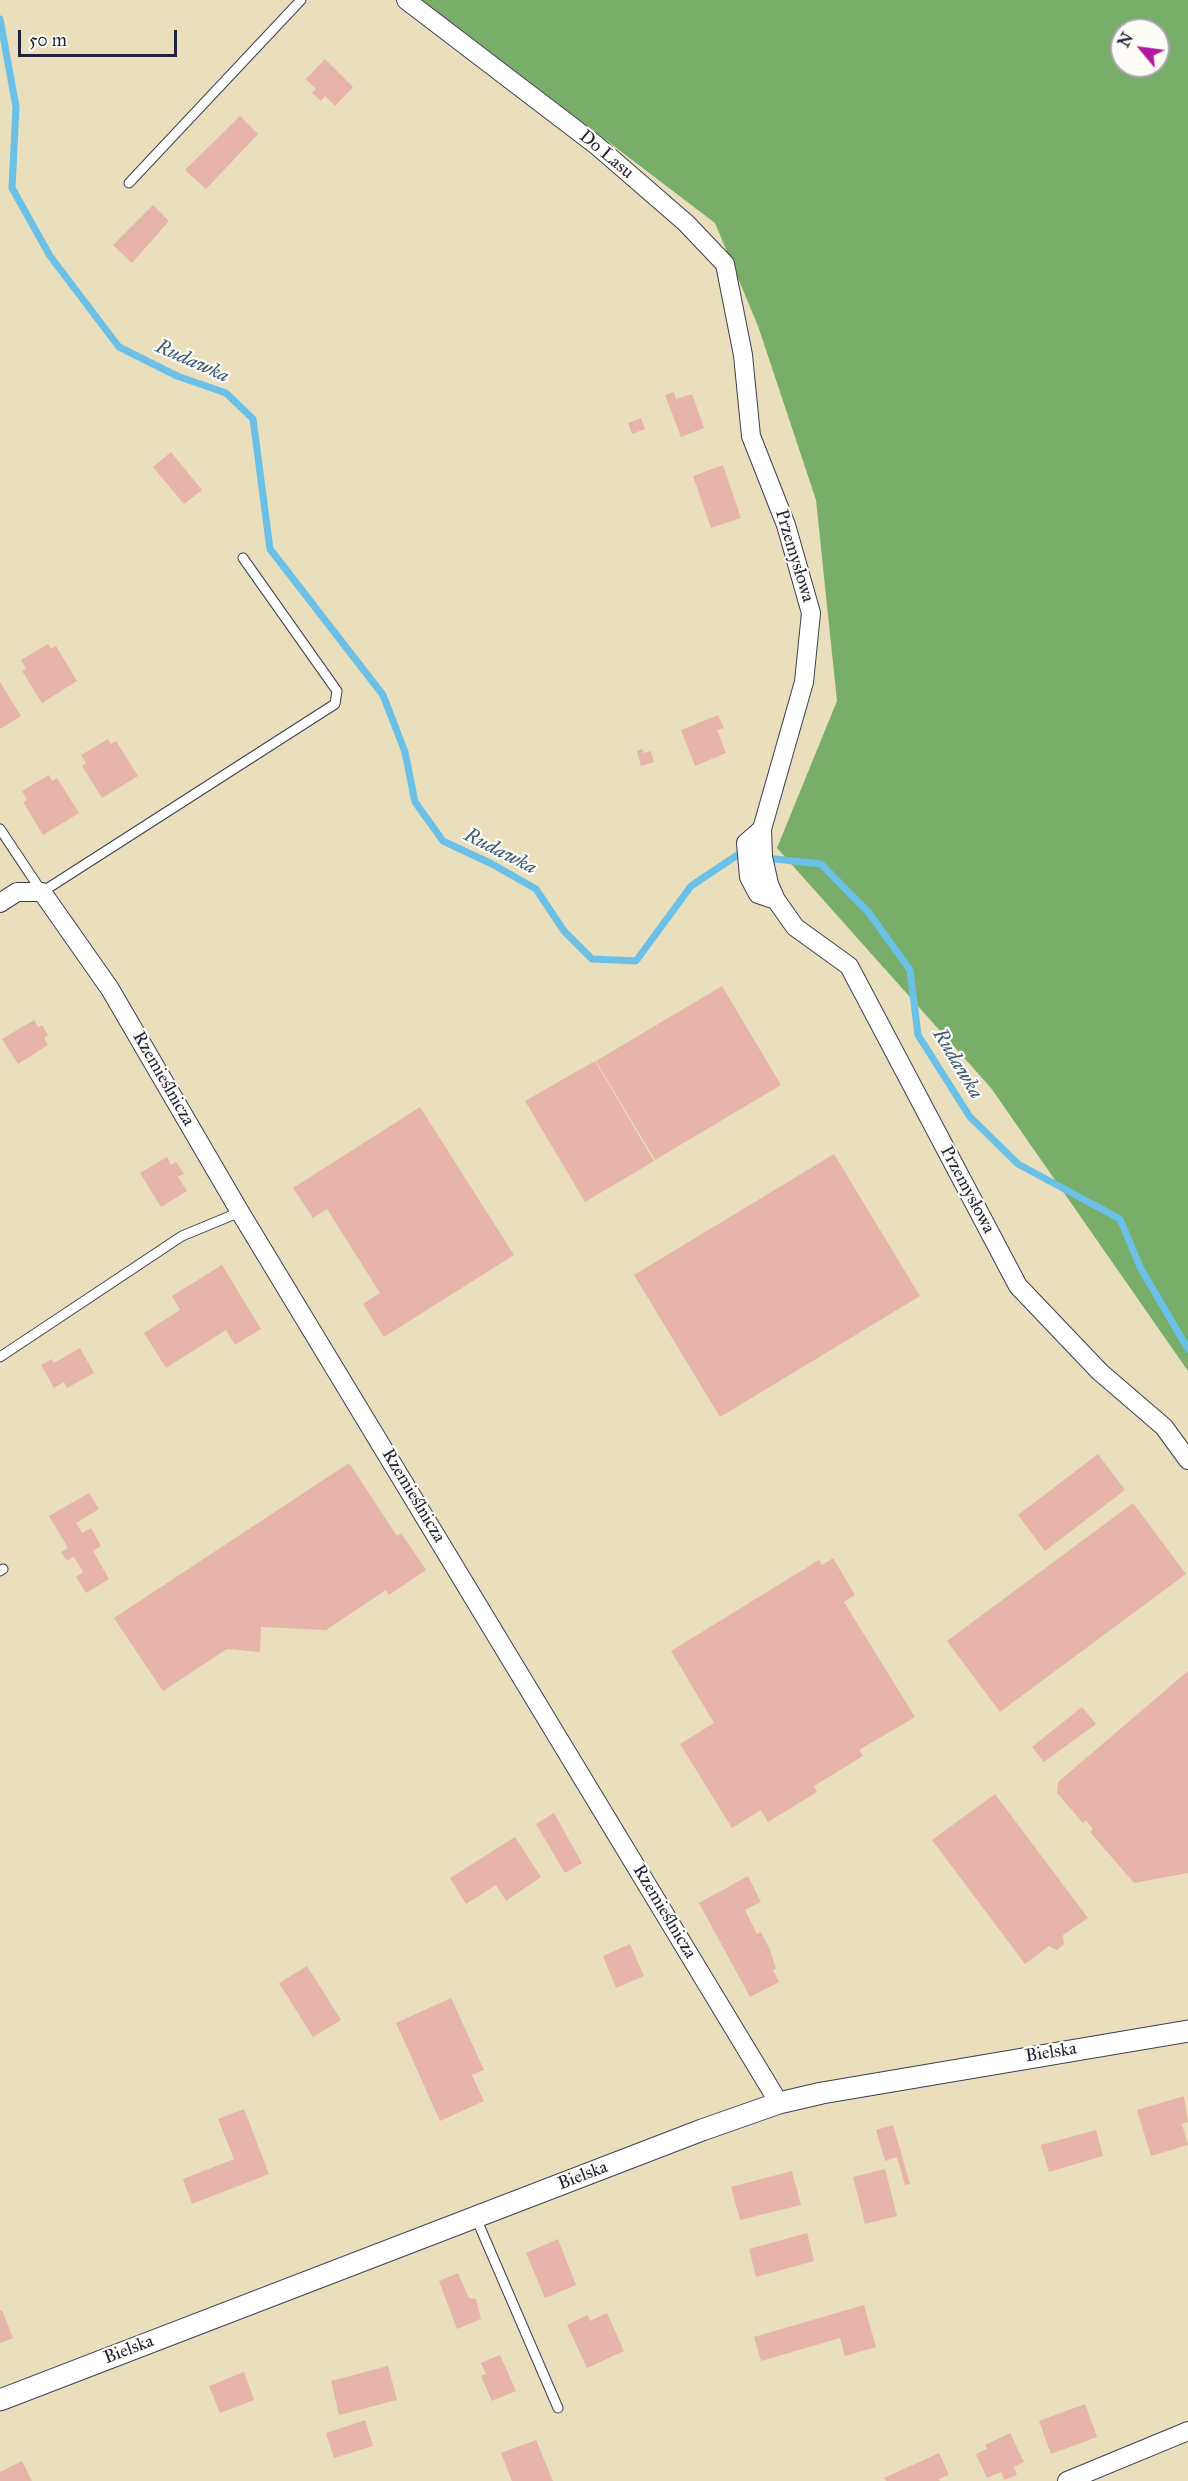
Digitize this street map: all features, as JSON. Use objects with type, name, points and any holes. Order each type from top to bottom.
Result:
[{"type":"street","name":"Do Lasu","points":[[406,0],[596,146],[686,223],[725,264],[742,355]]},
{"type":"street","name":"Przemysłowa","points":[[742,355],[751,436],[786,525],[811,613],[804,682],[762,829],[763,857],[769,884],[776,900],[795,927],[849,966],[1018,1286],[1100,1372],[1164,1426],[1188,1460]]},
{"type":"street","name":"Przemysłowa","points":[[762,829],[746,843],[749,876],[758,894],[776,900]]},
{"type":"street","points":[[0,903],[17,892],[42,892]]},
{"type":"street","name":"Rzemieślnicza","points":[[42,892],[110,989],[240,1212],[779,2103]]},
{"type":"street","name":"Bielska","points":[[0,2400],[702,2130],[779,2103],[822,2092],[1188,2031]]},
{"type":"street","points":[[1067,2481],[1188,2431]]},
{"type":"lane","points":[[129,183],[301,0]]},
{"type":"lane","points":[[0,830],[42,892],[335,704],[337,691],[243,558]]},
{"type":"lane","points":[[0,1357],[182,1236],[240,1212]]},
{"type":"lane","points":[[476,2218],[558,2408]]},
{"type":"green space","points":[[422,0],[1188,0],[1188,1371],[991,1088],[777,848],[837,701],[816,500],[758,326],[715,223]]},
{"type":"building","points":[[325,59],[353,87],[335,106],[325,96],[321,101],[312,93],[316,89],[306,79]]},
{"type":"building","points":[[240,116],[258,134],[206,189],[185,170]]},
{"type":"building","points":[[153,205],[169,221],[132,263],[113,245]]},
{"type":"building","points":[[674,392],[676,399],[692,394],[704,428],[681,437],[665,395]]},
{"type":"building","points":[[641,418],[645,429],[632,434],[628,423]]},
{"type":"building","points":[[171,452],[202,490],[184,504],[153,467]]},
{"type":"building","points":[[723,465],[741,518],[711,528],[693,476]]},
{"type":"building","points":[[48,644],[51,649],[56,646],[77,681],[42,703],[22,671],[26,668],[21,660]]},
{"type":"building","points":[[0,682],[21,716],[0,729]]},
{"type":"building","points":[[718,715],[724,728],[717,730],[726,753],[695,766],[681,730]]},
{"type":"building","points":[[108,739],[111,744],[116,741],[138,776],[102,798],[82,766],[86,763],[81,755]]},
{"type":"building","points":[[642,749],[644,753],[651,751],[654,762],[641,766],[637,751]]},
{"type":"building","points":[[49,775],[52,781],[57,778],[79,813],[43,835],[23,802],[27,800],[22,791]]},
{"type":"building","points":[[722,986],[781,1085],[655,1160],[596,1061]]},
{"type":"building","points":[[34,1020],[38,1027],[42,1025],[48,1035],[44,1038],[48,1045],[18,1064],[2,1039]]},
{"type":"building","points":[[595,1061],[654,1161],[585,1202],[525,1101]]},
{"type":"building","points":[[420,1107],[514,1255],[384,1337],[363,1304],[380,1293],[327,1209],[313,1218],[293,1188]]},
{"type":"building","points":[[834,1154],[920,1296],[720,1417],[634,1275]]},
{"type":"building","points":[[167,1157],[171,1165],[176,1162],[184,1174],[178,1177],[187,1191],[161,1207],[140,1173]]},
{"type":"building","points":[[222,1265],[261,1329],[235,1345],[226,1330],[166,1368],[144,1333],[180,1310],[172,1296]]},
{"type":"building","points":[[80,1348],[94,1373],[67,1388],[64,1382],[54,1388],[41,1365],[52,1359],[54,1363]]},
{"type":"building","points":[[1098,1454],[1125,1490],[1045,1551],[1018,1515]]},
{"type":"building","points":[[349,1463],[397,1536],[401,1533],[426,1570],[389,1595],[386,1590],[326,1630],[261,1627],[260,1652],[227,1649],[163,1691],[114,1618]]},
{"type":"building","points":[[89,1493],[99,1509],[76,1523],[82,1533],[91,1528],[101,1546],[93,1551],[109,1579],[86,1593],[76,1577],[83,1572],[74,1557],[67,1561],[61,1552],[68,1548],[49,1516]]},
{"type":"building","points":[[1133,1503],[1186,1574],[1000,1712],[947,1641]]},
{"type":"building","points":[[833,1558],[855,1595],[844,1602],[915,1717],[859,1750],[863,1756],[814,1786],[817,1792],[768,1822],[761,1810],[732,1828],[680,1744],[714,1723],[671,1651],[819,1560],[822,1565]]},
{"type":"building","points":[[1188,1671],[1188,1873],[1134,1883],[1090,1832],[1093,1829],[1086,1820],[1083,1823],[1057,1793],[1058,1782]]},
{"type":"building","points":[[1082,1707],[1096,1724],[1044,1762],[1032,1747]]},
{"type":"building","points":[[995,1794],[1088,1918],[1063,1935],[1064,1944],[1057,1950],[1049,1946],[1025,1964],[932,1840]]},
{"type":"building","points":[[554,1813],[582,1863],[565,1873],[536,1824]]},
{"type":"building","points":[[515,1837],[541,1877],[506,1901],[496,1885],[466,1904],[450,1878]]},
{"type":"building","points":[[748,1876],[761,1902],[745,1910],[757,1934],[761,1932],[770,1950],[776,1969],[773,1970],[779,1982],[750,1997],[699,1903]]},
{"type":"building","points":[[630,1944],[644,1976],[616,1988],[603,1956]]},
{"type":"building","points":[[307,1966],[341,2020],[313,2037],[279,1983]]},
{"type":"building","points":[[451,1998],[484,2070],[472,2075],[484,2101],[440,2121],[396,2023]]},
{"type":"building","points":[[1184,2096],[1188,2122],[1182,2124],[1188,2145],[1151,2156],[1137,2110]]},
{"type":"building","points":[[244,2109],[269,2174],[192,2204],[183,2179],[234,2159],[218,2119]]},
{"type":"building","points":[[893,2125],[910,2184],[905,2185],[897,2157],[885,2161],[876,2130]]},
{"type":"building","points":[[1096,2130],[1103,2156],[1049,2172],[1041,2145]]},
{"type":"building","points":[[885,2169],[897,2216],[865,2224],[853,2177]]},
{"type":"building","points":[[792,2171],[801,2205],[740,2220],[731,2187]]},
{"type":"building","points":[[807,2233],[814,2261],[756,2277],[749,2249]]},
{"type":"building","points":[[558,2239],[576,2285],[545,2298],[526,2253]]},
{"type":"building","points":[[458,2273],[469,2298],[476,2299],[481,2319],[457,2329],[439,2281]]},
{"type":"building","points":[[864,2305],[876,2347],[845,2356],[840,2338],[761,2361],[754,2337]]},
{"type":"building","points":[[2,2310],[13,2338],[0,2343],[0,2311]]},
{"type":"building","points":[[607,2313],[624,2351],[587,2368],[567,2325],[588,2315],[590,2321]]},
{"type":"building","points":[[500,2355],[516,2391],[492,2401],[481,2376],[486,2374],[481,2363]]},
{"type":"building","points":[[388,2366],[397,2400],[339,2415],[331,2381]]},
{"type":"building","points":[[244,2372],[254,2400],[220,2413],[209,2386]]},
{"type":"building","points":[[1085,2404],[1097,2437],[1051,2454],[1039,2421]]},
{"type":"building","points":[[365,2420],[373,2446],[334,2458],[326,2433]]},
{"type":"building","points":[[1010,2433],[1024,2462],[1014,2467],[1017,2475],[1004,2480],[1001,2472],[987,2478],[976,2454],[987,2449],[985,2445]]},
{"type":"building","points":[[536,2440],[553,2481],[512,2481],[501,2453]]},
{"type":"building","points":[[939,2453],[949,2475],[939,2479],[940,2481],[886,2481],[884,2478]]},
{"type":"building","points":[[22,2461],[32,2481],[0,2481],[0,2472]]},
{"type":"waterway","name":"Rudawka","points":[[0,19],[16,107],[12,188],[50,256],[119,347],[177,376],[226,393],[253,419],[270,549],[383,695],[405,752],[415,802],[443,841],[492,864],[536,889],[564,931],[592,959],[636,961],[691,886],[739,854],[746,855]]},
{"type":"waterway","name":"Rudawka","points":[[766,858],[821,864],[869,913],[910,970],[918,1035],[970,1117],[1018,1164],[1120,1219],[1141,1269],[1188,1349]]}]
